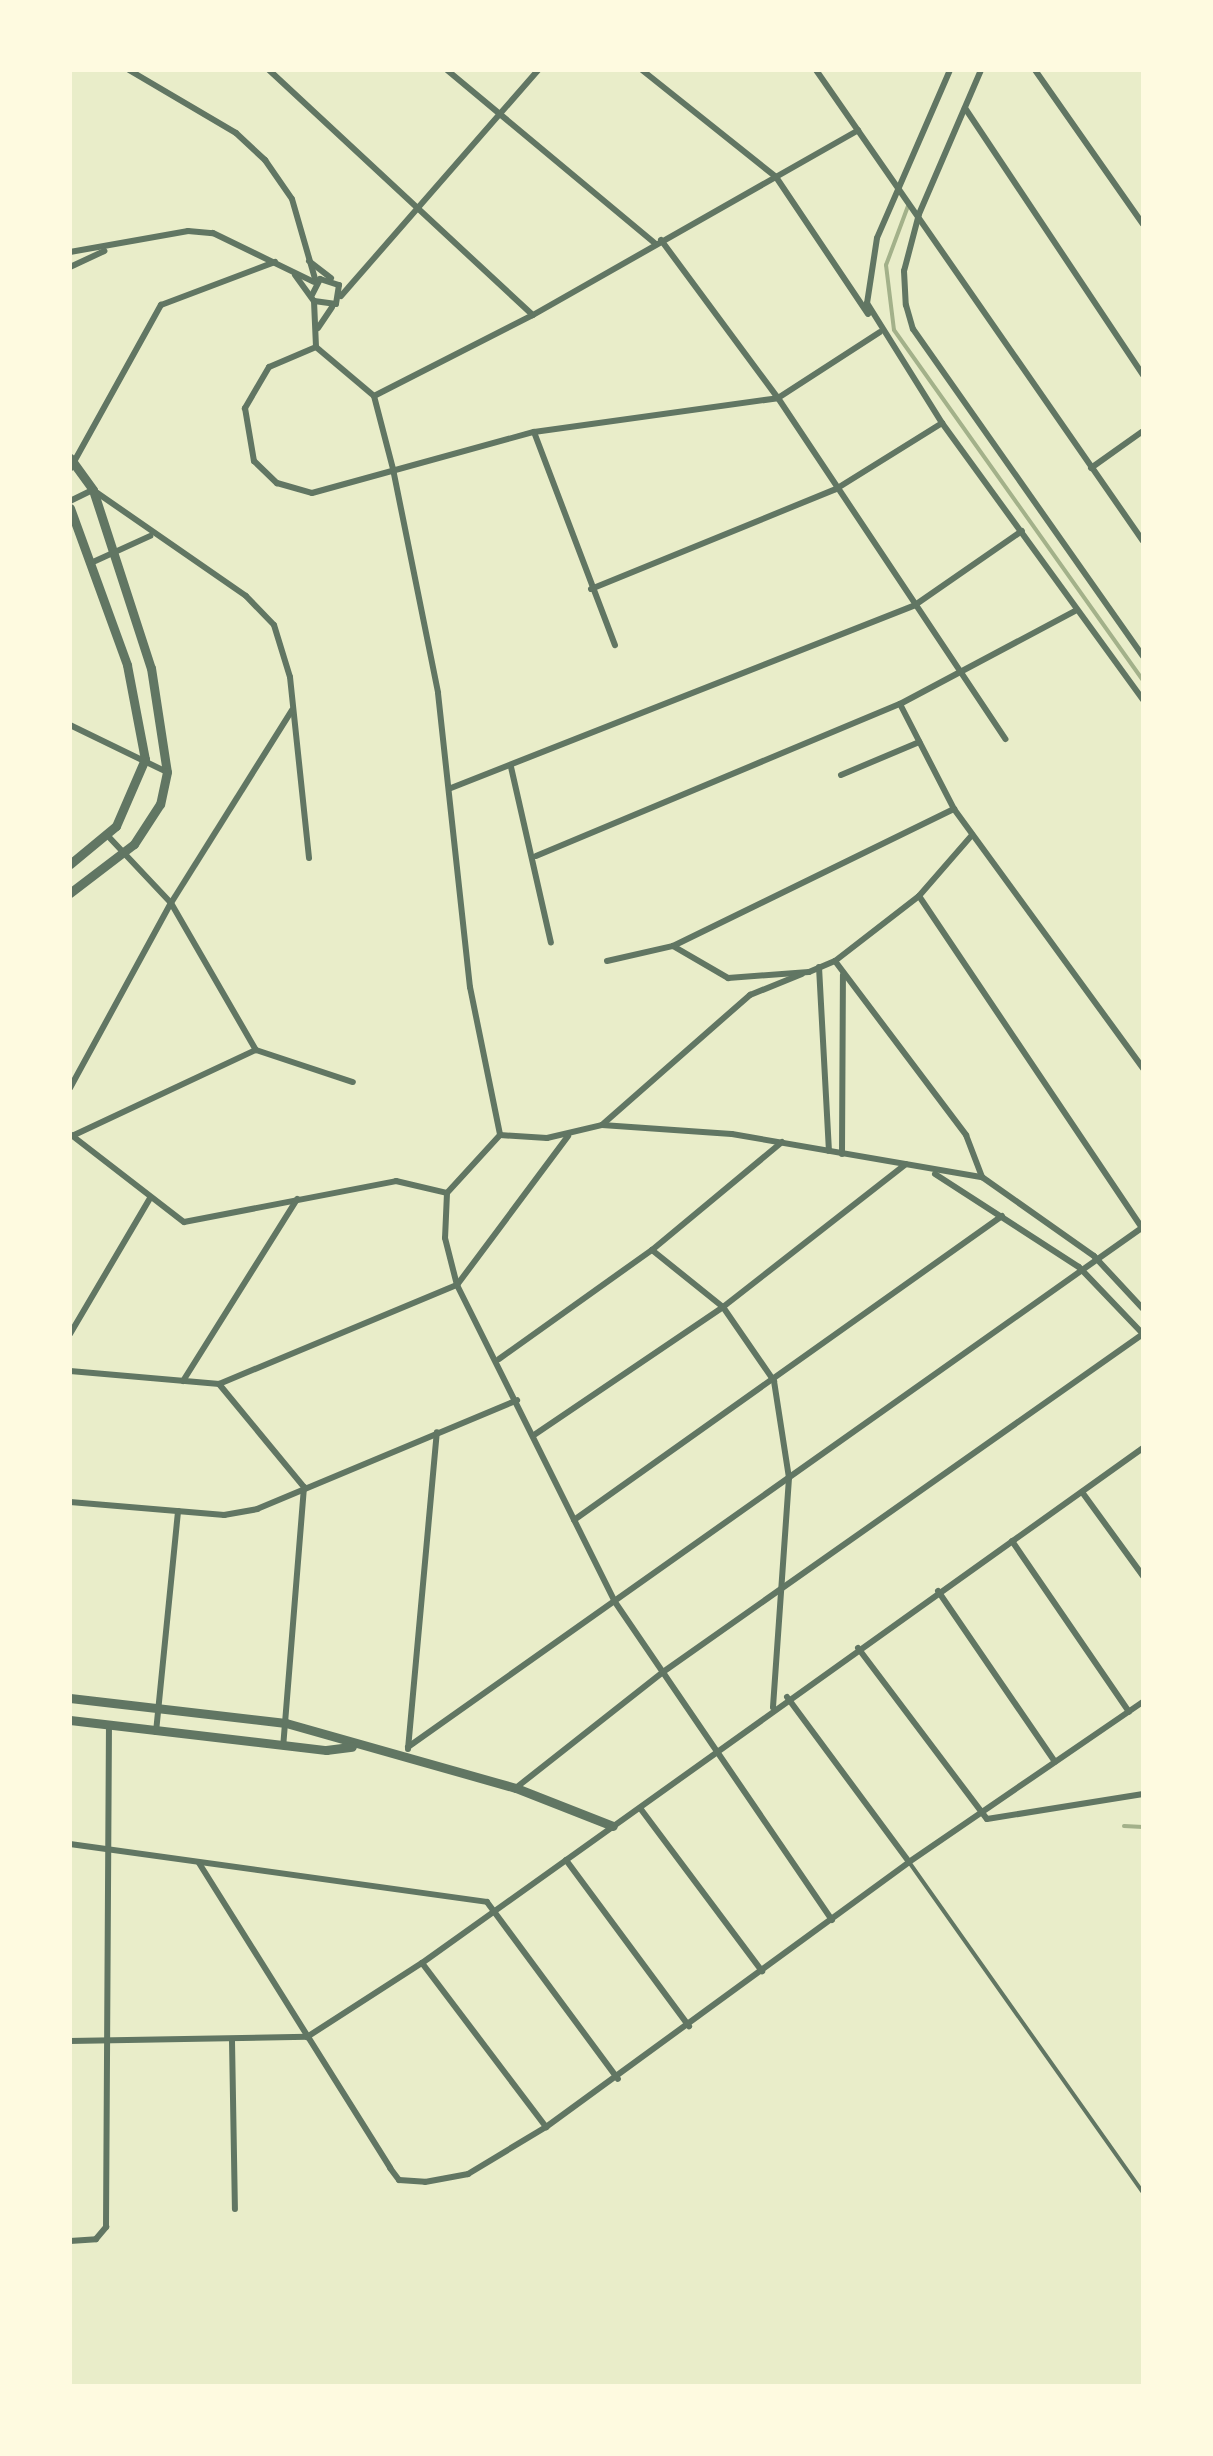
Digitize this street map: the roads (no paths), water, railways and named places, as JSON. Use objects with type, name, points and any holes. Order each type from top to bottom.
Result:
[{"type":"street","points":[[129,70],[236,132],[265,160],[292,200],[316,282],[316,346]]},
{"type":"street","points":[[270,70],[533,315]]},
{"type":"street","points":[[447,70],[658,241],[778,398],[1005,740]]},
{"type":"street","points":[[317,330],[341,296],[538,70]]},
{"type":"street","points":[[642,70],[776,176],[942,423],[1143,700]]},
{"type":"street","points":[[816,70],[1143,541]]},
{"type":"street","points":[[880,332],[867,284],[877,238],[950,70]]},
{"type":"street","points":[[981,70],[919,214],[904,271],[914,329],[1143,656]]},
{"type":"street","points":[[1035,70],[1143,224]]},
{"type":"street","points":[[964,107],[1143,375]]},
{"type":"street","points":[[374,396],[533,315],[858,130]]},
{"type":"street","points":[[70,252],[109,248],[169,233],[213,233],[316,282],[358,278]]},
{"type":"street","points":[[70,267],[109,248]]},
{"type":"street","points":[[308,260],[334,280],[341,296]]},
{"type":"street","points":[[275,262],[161,305],[131,350],[72,463],[93,490],[150,536],[246,596],[274,625],[285,649],[309,858]]},
{"type":"street","points":[[295,274],[313,299],[332,307]]},
{"type":"street","points":[[316,346],[269,367],[250,393],[246,430],[254,461],[277,483],[312,493],[534,432],[778,398],[880,332]]},
{"type":"street","points":[[316,346],[374,396],[393,468],[428,635],[451,788],[470,987],[500,1135]]},
{"type":"street","points":[[590,590],[836,489],[942,423]]},
{"type":"street","points":[[1091,468],[1143,431]]},
{"type":"street","points":[[534,432],[590,590],[615,646]]},
{"type":"street","points":[[70,864],[107,835],[134,796],[146,760],[128,665],[70,504],[93,490]]},
{"type":"street","points":[[70,893],[125,854],[160,804],[167,772],[151,668],[93,490]]},
{"type":"street","points":[[451,788],[915,605],[1022,531]]},
{"type":"street","points":[[94,562],[150,536]]},
{"type":"street","points":[[536,856],[900,704],[1077,610]]},
{"type":"street","points":[[900,704],[954,809],[1143,1068]]},
{"type":"street","points":[[70,1088],[170,903],[292,710]]},
{"type":"street","points":[[70,724],[167,772]]},
{"type":"street","points":[[841,775],[919,742]]},
{"type":"street","points":[[511,767],[536,856],[551,943]]},
{"type":"street","points":[[606,961],[673,946],[954,809]]},
{"type":"street","points":[[107,835],[170,903],[256,1050],[353,1082]]},
{"type":"street","points":[[602,1125],[750,994],[835,961],[919,896],[972,835]]},
{"type":"street","points":[[407,1751],[1078,1267],[1142,1227],[919,896]]},
{"type":"street","points":[[673,946],[728,978],[810,972]]},
{"type":"street","points":[[835,961],[966,1136],[982,1177]]},
{"type":"street","points":[[819,968],[829,1151]]},
{"type":"street","points":[[842,972],[842,1154]]},
{"type":"street","points":[[256,1050],[71,1135],[184,1222],[396,1181],[447,1193]]},
{"type":"street","points":[[832,1920],[615,1602],[499,1359],[457,1285],[444,1238],[447,1193],[500,1135],[569,1135],[602,1125],[783,1142],[906,1163],[930,1171],[982,1177],[1094,1256],[1143,1308]]},
{"type":"street","points":[[70,1371],[219,1384],[457,1285],[569,1135]]},
{"type":"street","points":[[499,1359],[652,1250],[783,1142]]},
{"type":"street","points":[[534,1435],[723,1306],[906,1163]]},
{"type":"street","points":[[516,1788],[663,1672],[1143,1334],[1078,1267],[930,1171]]},
{"type":"street","points":[[70,1334],[150,1198]]},
{"type":"street","points":[[183,1381],[298,1198]]},
{"type":"street","points":[[574,1520],[1002,1216]]},
{"type":"street","points":[[652,1250],[723,1306],[774,1381],[789,1478],[786,1588],[773,1708]]},
{"type":"street","points":[[219,1384],[304,1487],[283,1746]]},
{"type":"street","points":[[70,1502],[240,1513],[516,1400]]},
{"type":"street","points":[[407,1751],[437,1432]]},
{"type":"street","points":[[70,2041],[232,2041],[307,2036],[422,1963],[716,1755],[787,1697],[1143,1448]]},
{"type":"street","points":[[1082,1492],[1143,1576]]},
{"type":"street","points":[[156,1732],[178,1511]]},
{"type":"street","points":[[1012,1541],[1129,1712]]},
{"type":"street","points":[[938,1591],[1055,1762]]},
{"type":"street","points":[[858,1648],[982,1816],[1003,1820],[1143,1794]]},
{"type":"street","points":[[787,1697],[909,1862]]},
{"type":"street","points":[[70,1698],[286,1724],[354,1746]]},
{"type":"street","points":[[199,1863],[390,2168],[399,2180],[425,2182],[468,2174],[546,2127],[909,1862],[982,1816],[1143,1702]]},
{"type":"street","points":[[70,1720],[108,1728],[283,1746],[407,1751],[612,1826]]},
{"type":"street","points":[[70,2242],[100,2237],[106,2227],[110,2041],[104,1849],[108,1728]]},
{"type":"street","points":[[640,1808],[762,1971]]},
{"type":"street","points":[[70,1844],[456,1894],[496,1908],[618,2078]]},
{"type":"street","points":[[566,1860],[689,2026]]},
{"type":"street","points":[[422,1963],[546,2127]]},
{"type":"street","points":[[232,2041],[236,2209]]},
{"type":"lane","points":[[909,1862],[1143,2193]]},
{"type":"waterway","points":[[908,206],[886,265],[894,330],[1143,680]]},
{"type":"waterway","points":[[1124,1826],[1143,1827]]}]
